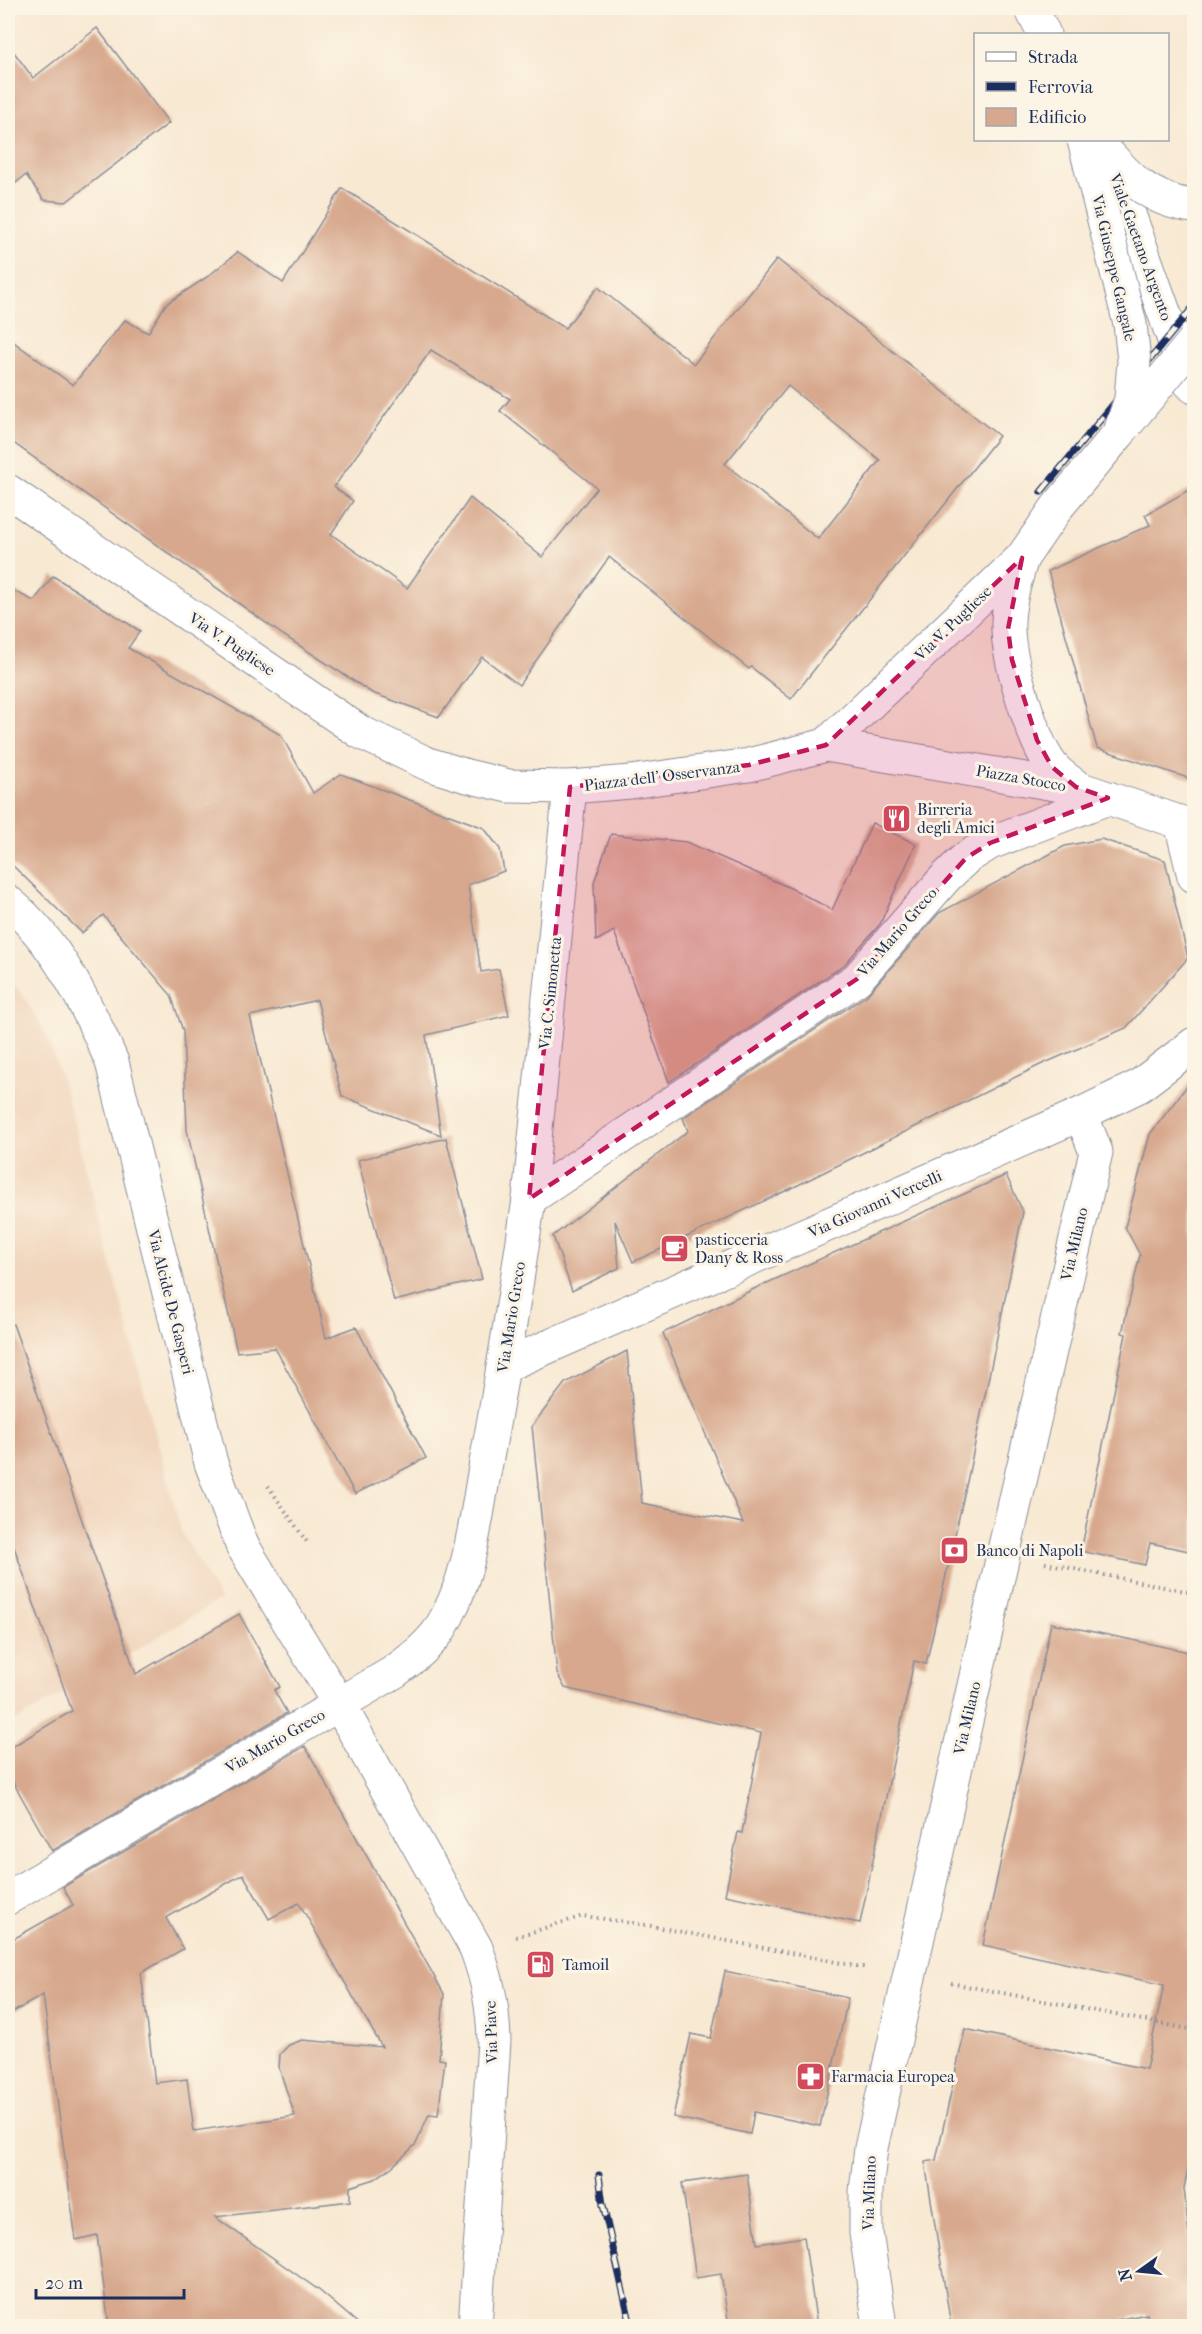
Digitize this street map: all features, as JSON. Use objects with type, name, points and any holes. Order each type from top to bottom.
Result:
[{"type":"street","points":[[1031,8],[1044,33]]},
{"type":"street","points":[[1045,8],[1058,33]]},
{"type":"street","name":"Via Giuseppe Gangale","points":[[1084,141],[1130,324],[1134,361],[1131,399],[1120,432]]},
{"type":"street","points":[[1097,141],[1132,181],[1159,197],[1194,206]]},
{"type":"street","name":"Viale Gaetano Argento","points":[[1102,141],[1189,382],[1194,387]]},
{"type":"street","name":"Via V. Pugliese","points":[[749,765],[826,745],[1022,558],[1058,506],[1194,341]]},
{"type":"street","name":"Via V. Pugliese","points":[[8,491],[360,732],[428,764],[467,776]]},
{"type":"street","name":"Piazza Stocco","points":[[1022,558],[1010,597],[1008,629],[1012,660],[1037,740],[1052,767],[1077,787]]},
{"type":"street","name":"Piazza Stocco","points":[[826,745],[1077,787]]},
{"type":"street","name":"Piazza dell' Osservanza","points":[[467,776],[509,786],[570,787],[631,782],[749,765]]},
{"type":"street","name":"Via C. Simonetta","points":[[529,1199],[570,787]]},
{"type":"street","points":[[1077,787],[1188,825],[1194,876]]},
{"type":"street","name":"Via Mario Greco","points":[[8,1898],[394,1672],[417,1654],[439,1631],[453,1605],[466,1570],[504,1366],[529,1199],[857,979],[946,877],[966,858],[990,843],[1108,798]]},
{"type":"street","name":"Via Alcide De Gasperi","points":[[8,902],[46,942],[58,960],[92,1017],[112,1062],[211,1463],[218,1483],[242,1545],[339,1704]]},
{"type":"street","name":"Via Giovanni Vercelli","points":[[504,1366],[1082,1114],[1140,1086],[1194,1044]]},
{"type":"street","name":"Via Milano","points":[[880,2326],[866,2233],[866,2191],[870,2148],[1096,1152],[1082,1114]]},
{"type":"street","name":"Via Piave","points":[[339,1704],[476,1948],[487,1979],[493,2008],[494,2041],[475,2326]]},
{"type":"path","points":[[264,1480],[309,1545]]},
{"type":"path","points":[[1003,1555],[1194,1593]]},
{"type":"path","points":[[476,1948],[583,1917],[646,1925],[1194,2030]]},
{"type":"highlighted area","points":[[1022,558],[1008,629],[1012,660],[1037,740],[1052,767],[1076,787],[1108,798],[990,843],[966,858],[857,979],[529,1199],[570,787],[749,765],[826,745]]},
{"type":"shaded area","points":[[8,976],[28,1003],[48,1038],[66,1093],[181,1531],[220,1600],[8,1726]]},
{"type":"building","points":[[97,28],[169,123],[66,202],[44,200],[26,175],[8,189],[8,44],[33,78]]},
{"type":"building","points":[[342,188],[565,328],[598,287],[694,364],[777,259],[999,436],[791,699],[751,667],[749,669],[609,557],[519,685],[482,657],[439,717],[372,693],[283,635],[8,439],[8,338],[73,385],[125,320],[148,333],[166,304],[207,277],[238,252],[283,283]],"holes":[[[431,350],[510,399],[500,411],[597,488],[542,557],[470,498],[407,588],[331,534],[353,501],[334,487]],[[788,386],[880,460],[818,539],[725,464]]]},
{"type":"building","points":[[1194,487],[1194,780],[1097,748],[1048,571],[1150,525],[1145,515]]},
{"type":"building","points":[[53,576],[140,631],[128,648],[281,735],[313,793],[341,774],[484,828],[500,849],[504,871],[468,885],[481,972],[499,969],[509,1015],[426,1035],[441,1135],[342,1096],[317,1000],[250,1016],[326,1338],[356,1327],[426,1458],[355,1494],[275,1348],[237,1352],[187,1130],[183,1031],[171,995],[103,915],[82,933],[8,861],[8,588],[34,601]]},
{"type":"building","points":[[872,823],[916,844],[880,924],[844,965],[669,1082],[614,931],[596,941],[594,882],[611,834],[686,842],[795,890],[832,910]]},
{"type":"building","points":[[1101,839],[1165,860],[1188,958],[1126,1028],[1040,1065],[794,1187],[633,1262],[615,1221],[619,1268],[572,1291],[553,1236],[688,1131],[683,1118],[867,995],[939,913],[1065,846]]},
{"type":"building","points":[[1194,1077],[1194,1552],[1150,1543],[1145,1565],[1081,1551],[1126,1334],[1122,1333],[1140,1255],[1125,1227],[1150,1134]]},
{"type":"building","points":[[446,1138],[482,1279],[394,1301],[358,1160]]},
{"type":"building","points":[[1006,1175],[1023,1212],[968,1477],[926,1664],[914,1661],[860,1923],[725,1895],[738,1832],[742,1833],[761,1733],[565,1688],[557,1673],[532,1426],[565,1383],[627,1351],[642,1503],[743,1523],[663,1333],[756,1288]]},
{"type":"building","points":[[13,1324],[136,1674],[239,1614],[280,1687],[274,1690],[287,1713],[52,1851],[8,1773],[8,1749],[72,1711],[8,1530],[8,1325]]},
{"type":"building","points":[[1051,1623],[1194,1653],[1194,2139],[1184,2188],[1194,2283],[1194,2320],[1149,2326],[1147,2314],[1085,2326],[951,2326],[925,2162],[936,2160],[965,2029],[1146,2069],[1164,1985],[983,1945]]},
{"type":"building","points":[[305,1746],[444,1994],[439,2059],[445,2060],[438,2115],[429,2114],[416,2144],[393,2166],[375,2179],[350,2187],[350,2201],[215,2217],[320,2291],[361,2326],[109,2326],[97,2235],[76,2240],[43,1995],[8,2015],[8,1942],[73,1905],[63,1887]],"holes":[[[243,1874],[269,1919],[299,1903],[382,2047],[302,2040],[289,2045],[280,2054],[279,2068],[295,2116],[194,2131],[187,2079],[155,2083],[141,1973],[183,1949],[166,1918]]]},
{"type":"building","points":[[725,1971],[848,1998],[820,2126],[754,2112],[750,2134],[673,2117],[691,2034],[711,2038]]},
{"type":"building","points":[[747,2174],[757,2244],[804,2237],[817,2326],[729,2326],[721,2274],[696,2278],[682,2183]]},
{"type":"railway","points":[[1041,492],[1194,306]]},
{"type":"railway","points":[[599,2175],[603,2205],[631,2326]]},
{"type":"place","name":"Birreria degli Amici","points":[[896,818]]},
{"type":"place","name":"pasticceria Dany & Ross","points":[[674,1248]]},
{"type":"place","name":"Banco di Napoli","points":[[955,1550]]},
{"type":"place","name":"Tamoil","points":[[541,1964]]},
{"type":"place","name":"Farmacia Europea","points":[[810,2076]]}]
